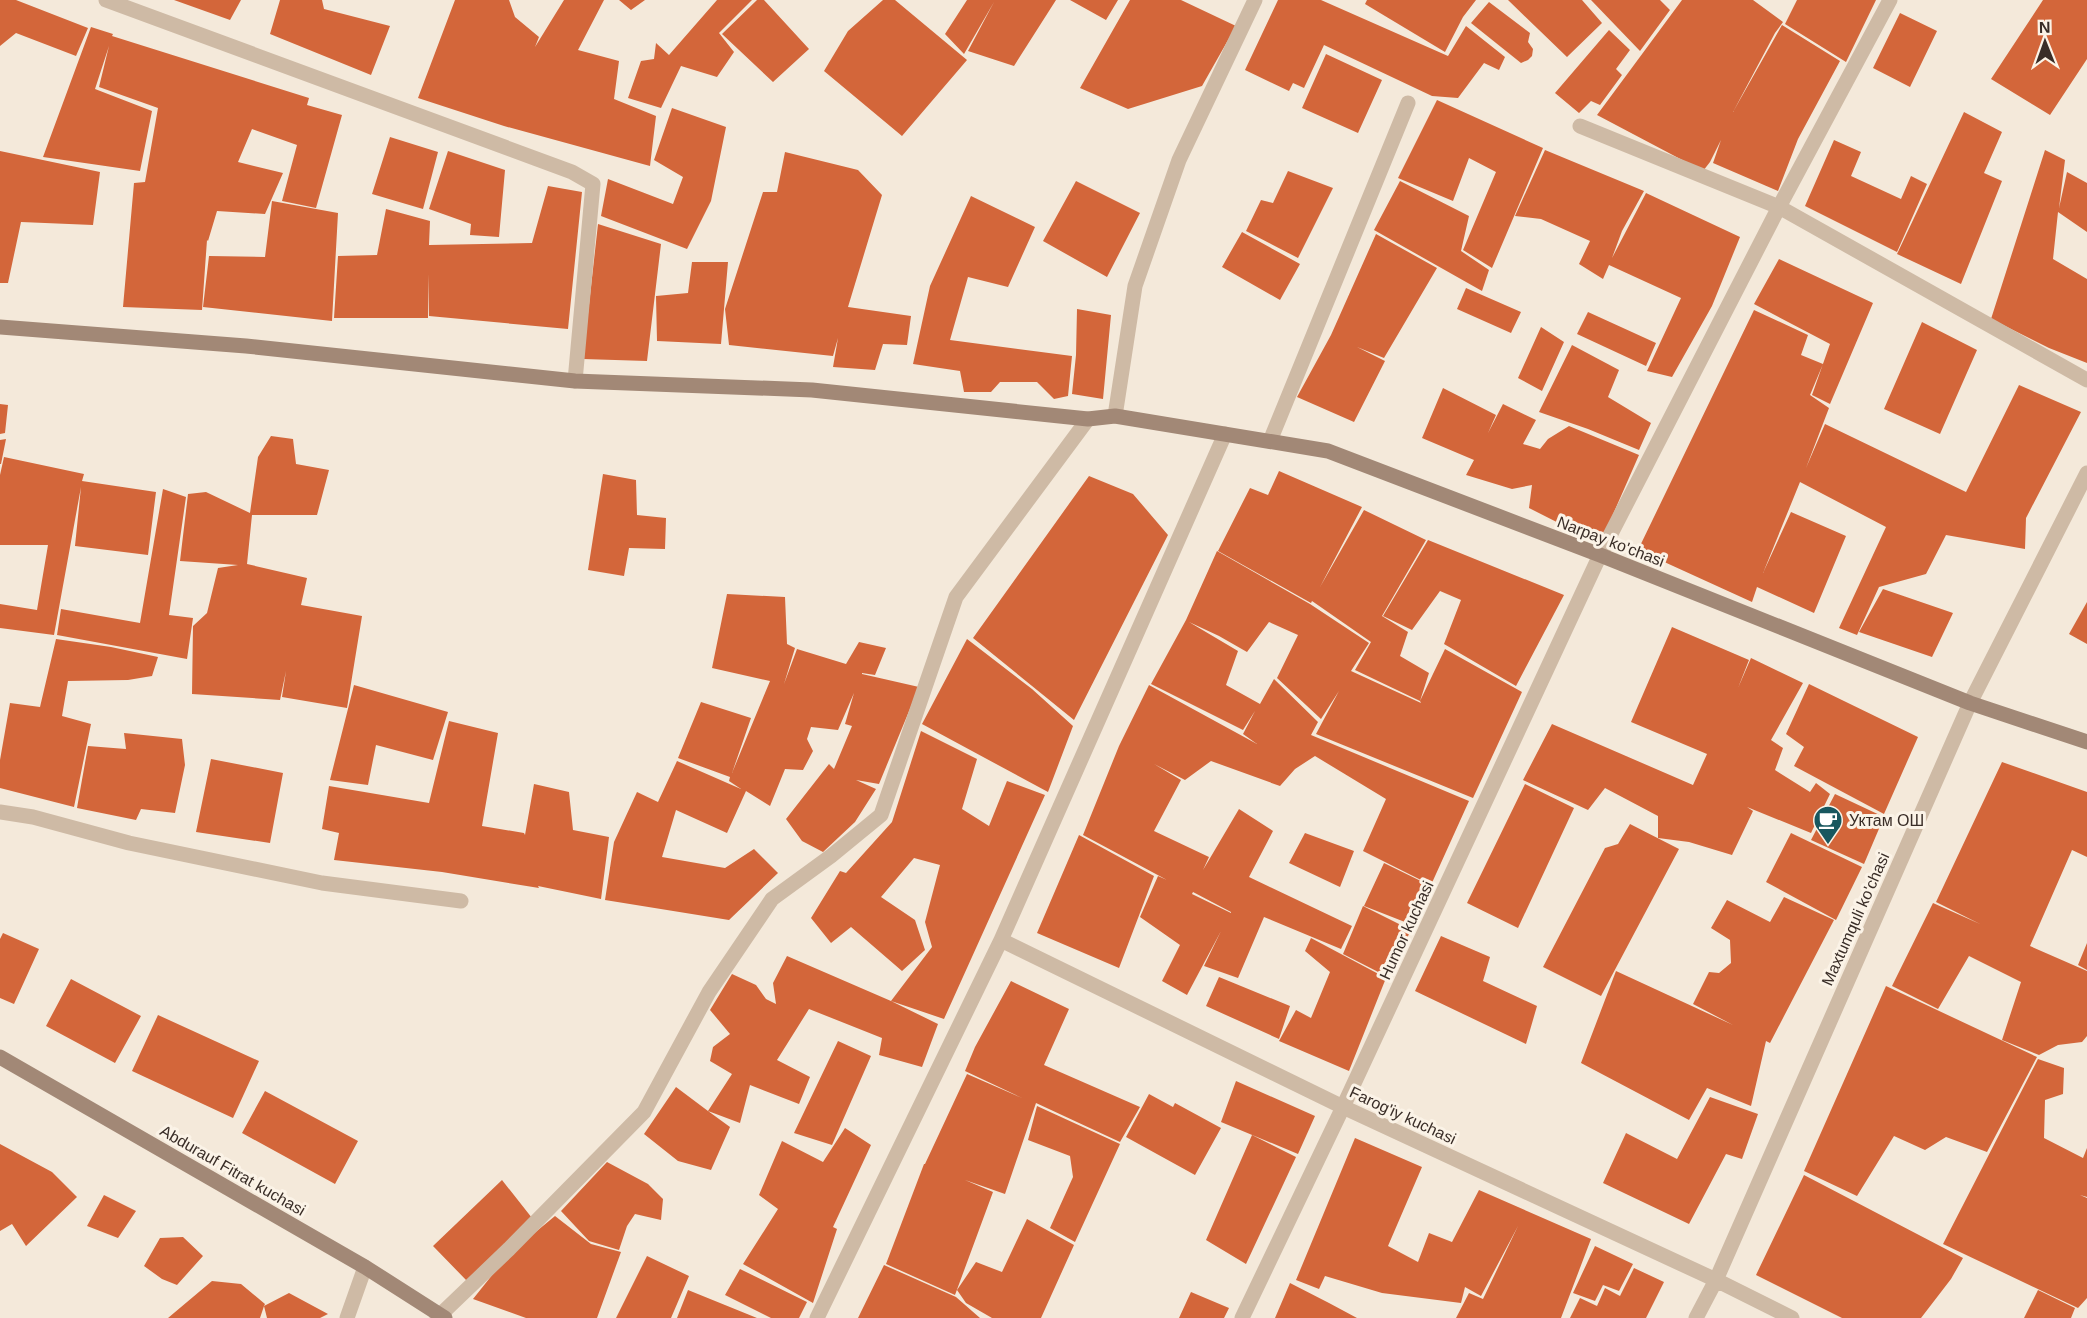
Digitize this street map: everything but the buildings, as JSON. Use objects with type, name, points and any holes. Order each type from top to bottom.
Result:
[{"type":"street","points":[[106,0],[572,172],[593,184],[575,381]]},
{"type":"street","points":[[1115,416],[1135,286],[1179,160],[1255,0]]},
{"type":"street","name":"Humor kuchasi","points":[[1242,1318],[1343,1107],[1600,555],[1779,207],[1890,0]]},
{"type":"street","points":[[1270,441],[1408,103]]},
{"type":"street","points":[[1580,126],[1779,207],[2087,380]]},
{"type":"street","name":"Narpay ko'chasi","points":[[0,327],[246,346],[575,381],[812,390],[1088,419],[1115,416],[1328,451],[1600,555],[1973,704],[2087,742]]},
{"type":"street","points":[[440,1317],[644,1112],[709,992],[772,899],[831,856],[881,815],[956,597],[1088,419]]},
{"type":"street","points":[[817,1318],[1001,940],[1225,434]]},
{"type":"street","name":"Maxtumquli ko'chasi","points":[[1696,1318],[1716,1280],[1973,704],[2087,473]]},
{"type":"street","points":[[0,812],[33,817],[129,843],[322,883],[461,901]]},
{"type":"street","name":"Farog'iy kuchasi","points":[[1001,940],[1343,1107],[1716,1280],[1792,1318]]},
{"type":"street","name":"Abdurauf Fitrat kuchasi","points":[[0,1057],[365,1267],[440,1317]]},
{"type":"street","points":[[347,1318],[365,1267]]},
{"type":"place","name":"Уктам ОШ","points":[[1828,846]]}]
